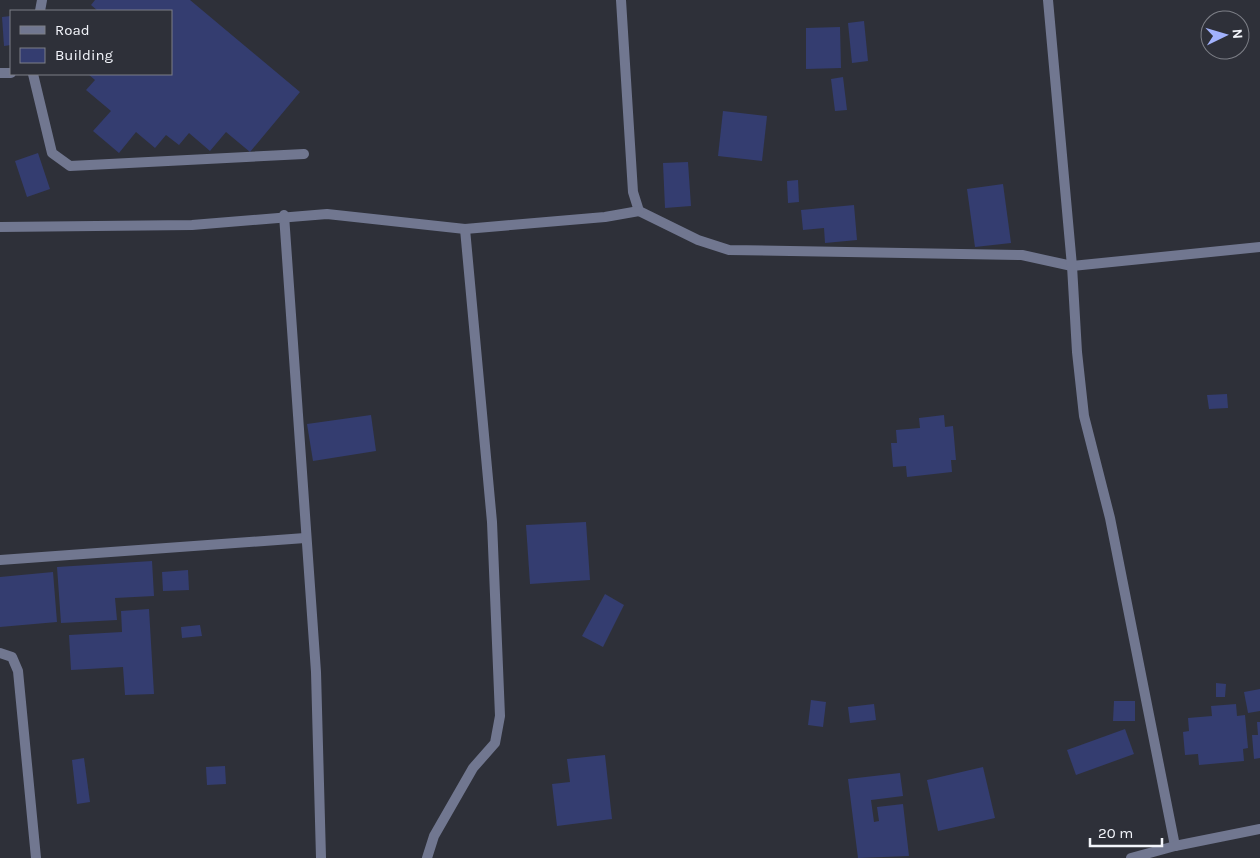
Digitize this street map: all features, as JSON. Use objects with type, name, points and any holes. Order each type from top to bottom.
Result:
[{"type":"street","points":[[621,0],[633,192],[639,211]]},
{"type":"street","points":[[1048,0],[1084,416],[1110,518],[1174,846]]},
{"type":"street","points":[[33,75],[52,153],[70,166],[304,154]]},
{"type":"street","points":[[0,227],[192,225],[284,216],[350,215],[465,229],[605,217],[639,211],[698,240],[729,250],[1022,255],[1072,266],[1260,247]]},
{"type":"street","points":[[284,216],[305,538],[316,672],[321,858]]},
{"type":"street","points":[[427,858],[434,836],[473,768],[494,743],[500,716],[492,522],[465,229]]},
{"type":"street","points":[[0,560],[305,538]]},
{"type":"street","points":[[0,653],[12,657],[18,671],[36,858]]},
{"type":"street","points":[[1131,858],[1174,846],[1260,829]]},
{"type":"building","points":[[95,0],[190,0],[300,92],[250,152],[226,132],[210,151],[189,133],[179,145],[166,135],[155,148],[136,132],[119,153],[93,131],[111,111],[86,90],[95,80],[89,75],[172,75],[172,10],[97,10],[91,5]]},
{"type":"building","points":[[10,16],[10,45],[4,46],[2,17]]},
{"type":"building","points":[[864,21],[868,61],[852,63],[848,23]]},
{"type":"building","points":[[840,27],[841,68],[806,69],[806,28]]},
{"type":"building","points":[[843,77],[847,110],[835,111],[831,79]]},
{"type":"building","points":[[723,111],[767,116],[762,161],[718,156]]},
{"type":"building","points":[[38,153],[50,189],[27,197],[15,161]]},
{"type":"building","points":[[688,162],[691,206],[665,208],[663,163]]},
{"type":"building","points":[[798,180],[799,202],[788,203],[787,181]]},
{"type":"building","points":[[1003,184],[1011,243],[975,247],[967,189]]},
{"type":"building","points":[[854,205],[857,240],[825,243],[824,228],[803,230],[801,210]]},
{"type":"building","points":[[1227,394],[1228,408],[1209,409],[1207,395]]},
{"type":"building","points":[[371,415],[376,451],[313,461],[307,424]]},
{"type":"building","points":[[944,415],[945,427],[953,426],[956,460],[951,460],[952,472],[907,477],[906,466],[893,467],[891,443],[897,443],[896,430],[920,428],[919,418]]},
{"type":"building","points":[[586,522],[590,580],[530,584],[526,525]]},
{"type":"building","points":[[152,561],[154,596],[115,598],[117,620],[61,623],[57,567]]},
{"type":"building","points":[[188,570],[189,590],[163,591],[162,572]]},
{"type":"building","points":[[53,572],[57,622],[0,627],[0,577]]},
{"type":"building","points":[[605,594],[624,605],[603,647],[582,636]]},
{"type":"building","points":[[149,609],[154,694],[125,695],[123,667],[71,670],[69,635],[122,632],[121,611]]},
{"type":"building","points":[[200,625],[202,636],[182,638],[181,627]]},
{"type":"building","points":[[1216,683],[1226,684],[1225,697],[1216,697]]},
{"type":"building","points":[[1260,689],[1260,711],[1248,713],[1244,692]]},
{"type":"building","points":[[811,700],[826,702],[823,727],[808,725]]},
{"type":"building","points":[[1114,701],[1135,701],[1135,721],[1113,721]]},
{"type":"building","points":[[874,704],[876,720],[850,723],[848,707]]},
{"type":"building","points":[[1236,704],[1237,716],[1245,715],[1248,748],[1243,749],[1244,761],[1199,765],[1198,754],[1185,755],[1183,732],[1189,731],[1188,718],[1212,716],[1211,706]]},
{"type":"building","points":[[1257,722],[1260,722],[1260,758],[1254,759],[1252,735],[1258,735]]},
{"type":"building","points":[[1125,729],[1134,754],[1076,775],[1067,750]]},
{"type":"building","points":[[605,755],[612,819],[557,826],[552,784],[570,782],[567,759]]},
{"type":"building","points":[[84,758],[90,802],[77,804],[72,760]]},
{"type":"building","points":[[225,766],[226,784],[207,785],[206,767]]},
{"type":"building","points":[[983,767],[995,818],[938,831],[927,780]]},
{"type":"building","points":[[900,773],[903,796],[871,800],[874,822],[879,821],[877,807],[903,804],[909,856],[858,858],[848,779]]}]
